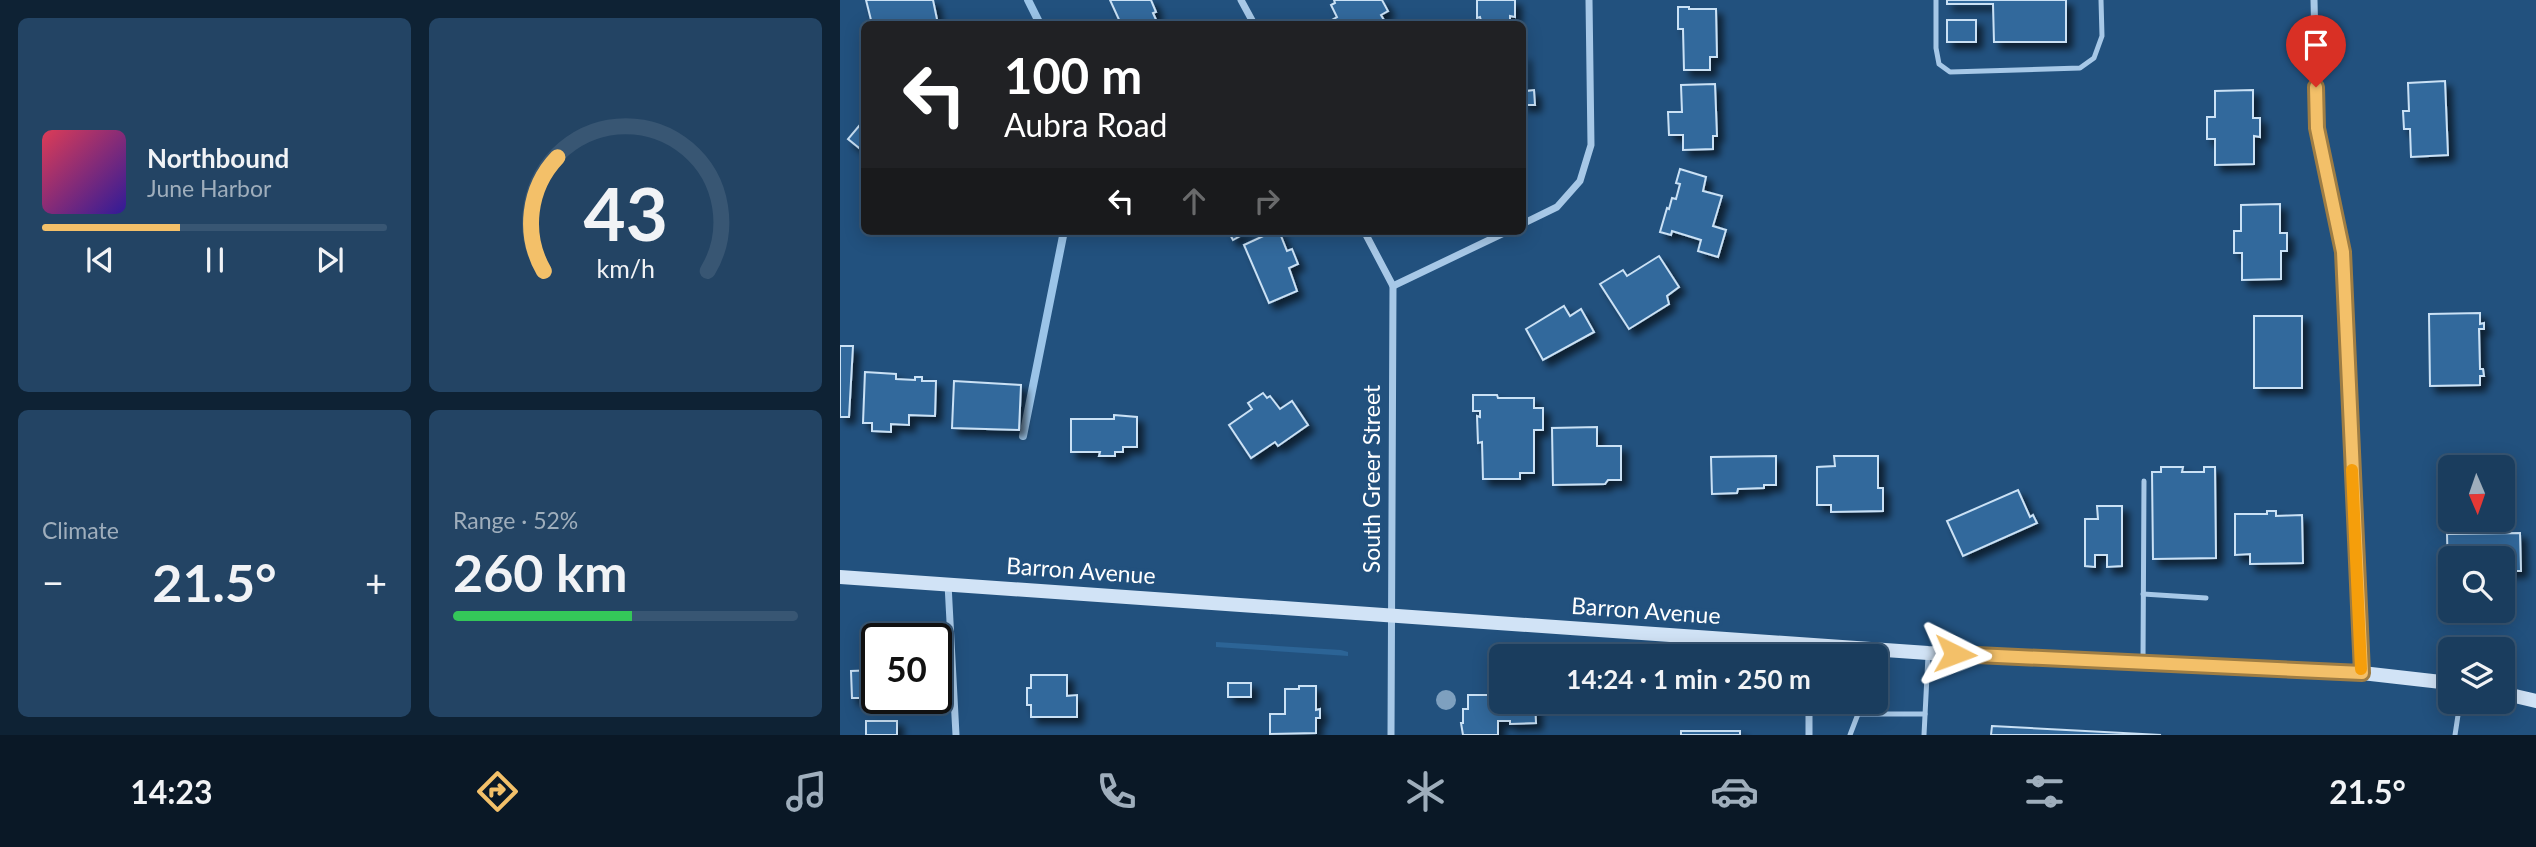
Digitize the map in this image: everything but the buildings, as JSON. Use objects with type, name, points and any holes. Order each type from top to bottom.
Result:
[{"type":"main road","name":"Barron Avenue","points":[[840,577],[1734,644]]},
{"type":"main road","name":"Barron Avenue","points":[[1888,652],[2362,673],[2438,682]]},
{"type":"main road","points":[[2515,696],[2536,701]]},
{"type":"street","points":[[1241,0],[1252,21]]},
{"type":"street","points":[[1526,222],[1557,207],[1580,181],[1591,145],[1589,0]]},
{"type":"street","points":[[2314,0],[2317,128],[2343,252],[2362,673]]},
{"type":"street","name":"South Greer Street","points":[[1366,235],[1393,286],[1391,735]]},
{"type":"street","points":[[1393,286],[1500,235]]},
{"type":"street","points":[[948,584],[956,735]]},
{"type":"street","points":[[1809,714],[1809,735]]},
{"type":"lane","points":[[1936,0],[1936,48],[1940,64],[1950,72],[2080,68],[2094,58],[2102,36],[2101,0]]},
{"type":"lane","points":[[2143,663],[2144,481]]},
{"type":"lane","points":[[2143,594],[2206,598]]},
{"type":"lane","points":[[1924,735],[1928,653]]},
{"type":"lane","points":[[1850,735],[1858,714]]},
{"type":"lane","points":[[1888,714],[1925,714]]},
{"type":"lane","points":[[2455,735],[2458,714]]},
{"type":"shaded area","points":[[1216,642],[1341,650],[1348,652],[1348,656],[1216,647]]},
{"type":"waterway","points":[[1028,0],[1038,21]]},
{"type":"waterway","points":[[1023,436],[1063,235]]},
{"type":"slow traffic","points":[[2352,470],[2361,669]]},
{"type":"route","points":[[1955,654],[2362,673],[2343,252],[2317,128],[2316,87]]}]
